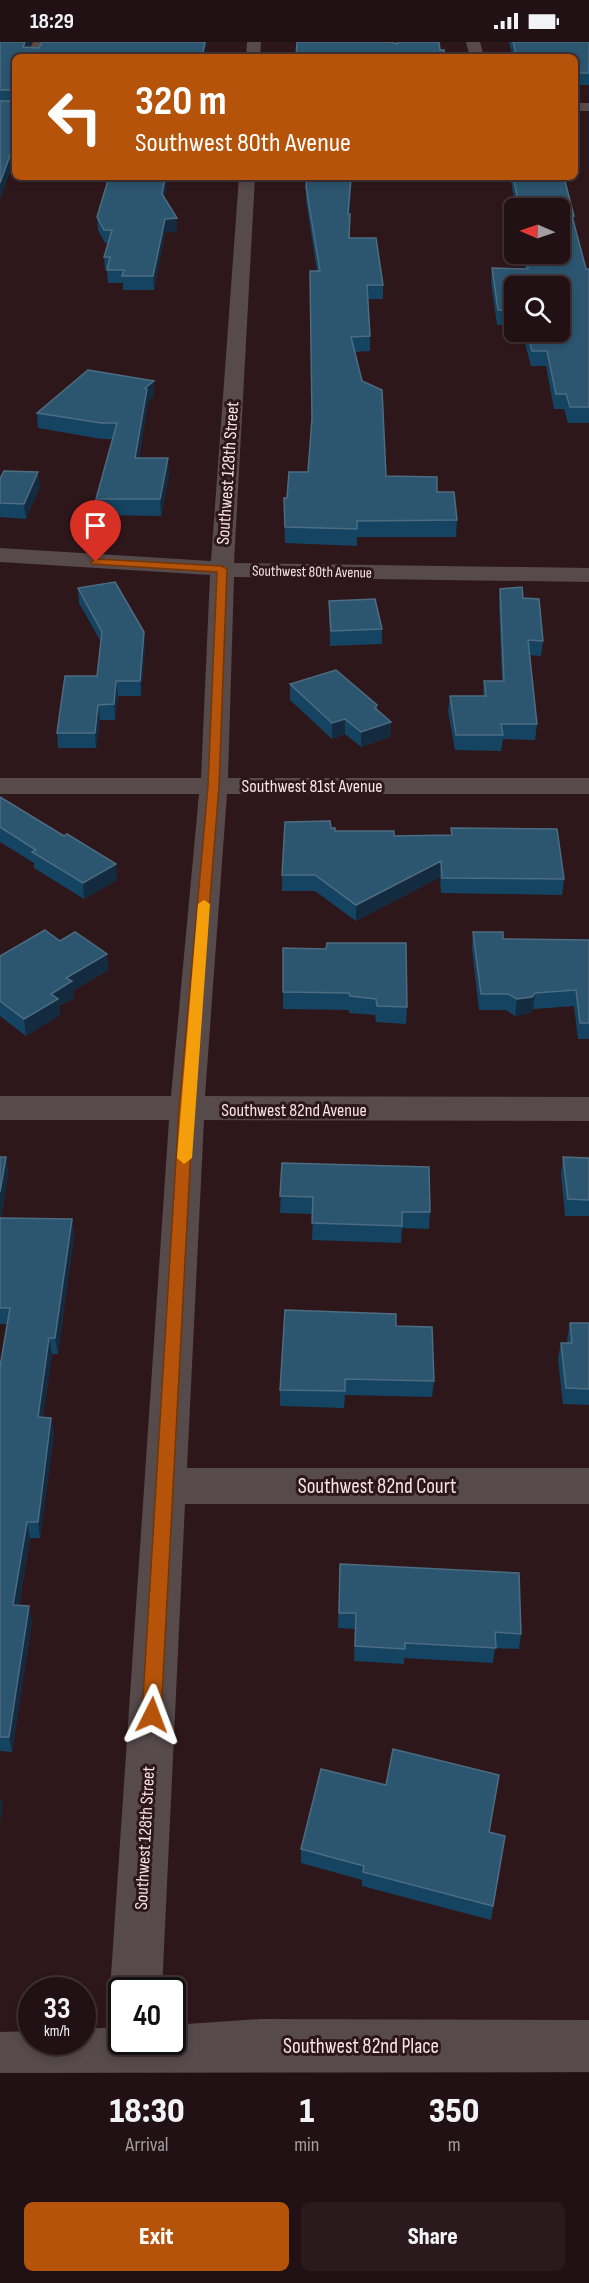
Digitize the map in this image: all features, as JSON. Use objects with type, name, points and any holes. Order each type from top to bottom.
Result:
[{"type":"street","name":"Southwest 128th Street","points":[[137,1977],[186,1110],[214,786],[222,569],[247,180]]},
{"type":"street","name":"Southwest 80th Avenue","points":[[0,555],[222,569],[589,575]]},
{"type":"street","name":"Southwest 81st Avenue","points":[[0,786],[589,786]]},
{"type":"street","name":"Southwest 82nd Avenue","points":[[0,1108],[589,1109]]},
{"type":"street","name":"Southwest 82nd Court","points":[[165,1486],[589,1486]]},
{"type":"street","name":"Southwest 82nd Place","points":[[0,2058],[132,2056],[260,2045],[589,2046]]},
{"type":"building","points":[[0,42],[25,42],[23,47],[39,48],[42,42],[205,42],[203,54],[12,54],[12,90],[0,90]]},
{"type":"building","points":[[297,42],[390,42],[397,44],[397,42],[439,42],[440,50],[444,50],[445,54],[296,54]]},
{"type":"building","points":[[513,42],[589,42],[589,73],[578,73],[578,54],[516,54]]},
{"type":"building","points":[[0,101],[12,101],[12,150],[0,183]]},
{"type":"building","points":[[108,180],[164,180],[162,194],[177,218],[165,219],[153,276],[122,276],[124,270],[107,270],[110,257],[104,257],[112,230],[104,230],[97,217]]},
{"type":"building","points":[[307,180],[351,180],[349,238],[376,238],[383,285],[367,285],[370,336],[351,337],[362,381],[382,390],[386,476],[437,477],[437,492],[454,492],[457,520],[357,521],[357,529],[285,527],[284,498],[287,498],[289,472],[308,472],[312,419],[310,271],[320,271]]},
{"type":"building","points":[[514,180],[565,180],[569,198],[518,198]]},
{"type":"building","points":[[570,200],[586,269],[589,269],[589,407],[570,407],[566,394],[556,394],[547,351],[532,351],[530,342],[570,342],[570,276],[504,276],[504,310],[498,310],[492,268],[528,269],[527,264],[570,264]]},
{"type":"building","points":[[88,370],[154,381],[145,388],[147,389],[135,458],[168,458],[160,499],[96,499],[117,423],[101,423],[37,413]]},
{"type":"building","points":[[4,471],[38,472],[24,504],[0,503],[0,479]]},
{"type":"building","points":[[115,582],[144,632],[140,681],[116,681],[114,704],[98,705],[95,733],[57,733],[65,676],[97,676],[102,632],[78,588]]},
{"type":"building","points":[[522,587],[523,598],[539,599],[543,641],[528,640],[537,724],[501,724],[503,735],[456,735],[450,696],[486,696],[484,681],[504,681],[500,589]]},
{"type":"building","points":[[375,599],[382,629],[331,631],[329,601]]},
{"type":"building","points":[[336,670],[377,705],[375,708],[391,722],[361,732],[345,719],[332,723],[290,684]]},
{"type":"building","points":[[0,797],[116,864],[83,883],[32,852],[36,850],[0,827]]},
{"type":"building","points":[[330,821],[331,828],[335,828],[335,831],[394,831],[394,836],[452,835],[451,828],[557,829],[564,879],[442,878],[441,861],[356,905],[315,875],[282,875],[285,822]]},
{"type":"building","points":[[45,930],[60,941],[75,932],[107,954],[66,978],[72,981],[51,994],[58,999],[24,1019],[0,1001],[0,956]]},
{"type":"building","points":[[473,932],[503,932],[503,939],[589,940],[589,1023],[580,1023],[576,990],[535,993],[532,997],[517,999],[508,994],[481,994]]},
{"type":"building","points":[[327,943],[406,943],[407,1007],[377,1006],[376,999],[350,996],[349,993],[283,992],[283,948],[326,949]]},
{"type":"building","points":[[0,1157],[6,1157],[0,1192]]},
{"type":"building","points":[[563,1157],[589,1158],[589,1200],[568,1199]]},
{"type":"building","points":[[282,1163],[429,1167],[430,1212],[402,1212],[402,1226],[312,1223],[313,1197],[280,1196]]},
{"type":"building","points":[[0,1218],[72,1219],[55,1338],[49,1338],[38,1417],[51,1418],[38,1522],[27,1522],[13,1605],[29,1606],[9,1737],[0,1737],[0,1367],[10,1308],[0,1308]]},
{"type":"building","points":[[285,1310],[396,1314],[396,1326],[432,1327],[434,1381],[345,1379],[345,1391],[280,1390]]},
{"type":"building","points":[[570,1323],[589,1323],[589,1389],[566,1388],[561,1343],[572,1343]]},
{"type":"building","points":[[340,1564],[519,1573],[521,1634],[495,1632],[496,1648],[405,1643],[405,1649],[355,1646],[356,1613],[339,1613]]},
{"type":"building","points":[[393,1749],[499,1775],[489,1832],[505,1836],[493,1906],[363,1872],[364,1866],[301,1849],[321,1769],[386,1785]]},
{"type":"slow traffic","points":[[184,1158],[204,904]]},
{"type":"route","points":[[96,562],[222,569],[214,786],[186,1110],[152,1715]]}]
